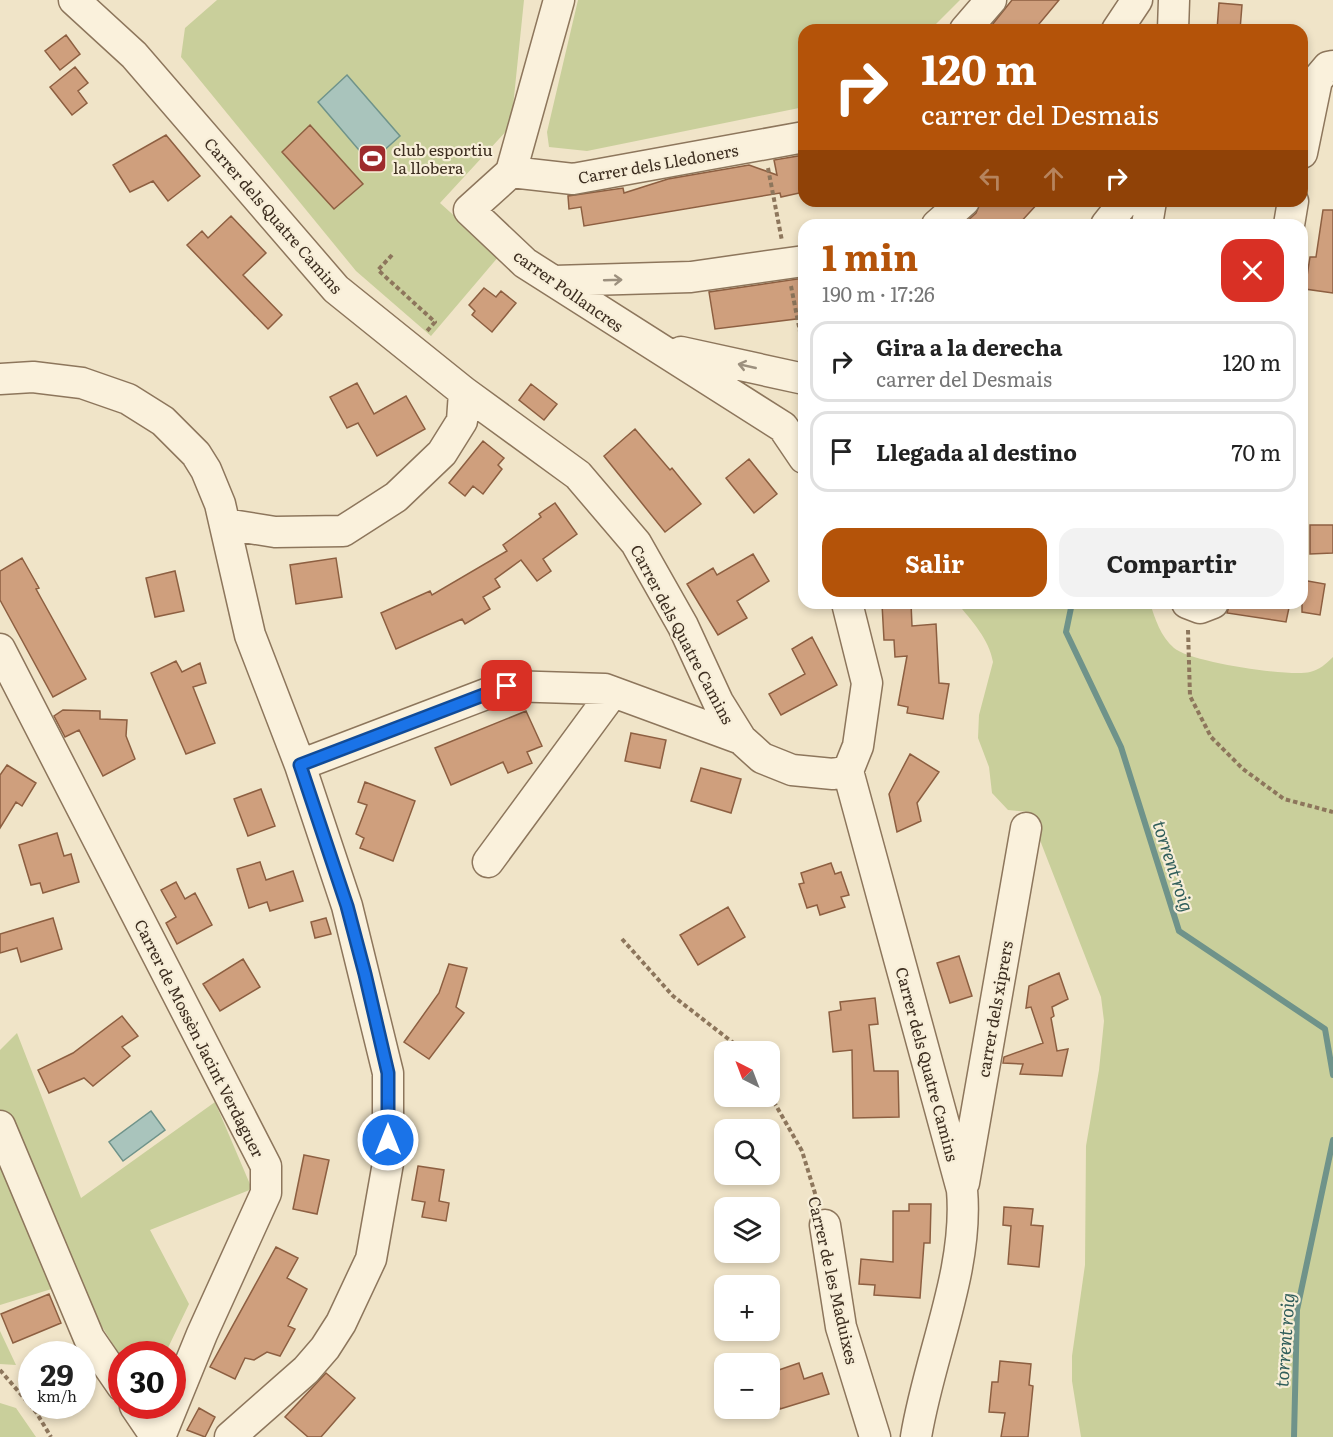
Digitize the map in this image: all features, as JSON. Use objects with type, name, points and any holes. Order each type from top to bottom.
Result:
[{"type":"street","name":"Carrer dels Quatre Camins","points":[[74,0],[134,55],[336,289],[465,392],[578,475],[636,543],[683,626],[718,702],[741,739],[762,758],[792,770],[833,774],[848,771],[963,1190],[965,1220],[960,1256],[923,1391],[915,1437]]},
{"type":"street","points":[[511,172],[559,0]]},
{"type":"street","points":[[970,24],[991,0]]},
{"type":"street","points":[[1122,24],[1137,0]]},
{"type":"street","points":[[1173,24],[1174,0]]},
{"type":"street","points":[[1308,124],[1317,80],[1329,67],[1333,66]]},
{"type":"street","name":"Carrer dels Lledoners","points":[[511,172],[573,179],[798,138]]},
{"type":"street","name":"carrer Pollancres","points":[[511,172],[470,210],[525,263],[651,345],[752,405],[783,427],[798,449]]},
{"type":"street","points":[[944,219],[957,207]]},
{"type":"street","points":[[1111,219],[1120,207]]},
{"type":"street","points":[[554,281],[690,277],[798,262]]},
{"type":"street","points":[[651,345],[798,378]]},
{"type":"street","points":[[0,379],[33,377],[82,383],[128,399],[163,421],[196,454],[214,487],[225,524],[250,635],[300,765],[347,906],[388,1073],[388,1162],[371,1259],[341,1323],[306,1370],[230,1437]]},
{"type":"street","points":[[225,524],[275,532],[343,531],[396,497],[442,453],[462,421],[465,392]]},
{"type":"street","points":[[752,405],[798,420]]},
{"type":"street","points":[[848,609],[867,683],[858,746],[848,771]]},
{"type":"street","name":"Carrer de Mossèn Jacint Verdaguer","points":[[0,649],[266,1166],[266,1193],[158,1437]]},
{"type":"street","name":"Carrer dels Quatre Camins","points":[[664,710],[694,695],[703,669]]},
{"type":"street","points":[[300,765],[507,686],[605,689],[741,739]]},
{"type":"street","points":[[488,862],[613,692]]},
{"type":"street","name":"carrer dels xiprers","points":[[963,1190],[1026,828]]},
{"type":"street","points":[[0,1126],[89,1338],[108,1366]]},
{"type":"street","name":"Carrer de les Maduixes","points":[[825,1225],[841,1326],[875,1437]]},
{"type":"street","points":[[145,1419],[158,1437]]},
{"type":"path","points":[[392,255],[378,270],[435,322],[411,350]]},
{"type":"path","points":[[1197,609],[1190,696],[1211,737],[1243,769],[1284,799],[1333,812]]},
{"type":"path","points":[[622,939],[673,996],[731,1041]]},
{"type":"path","name":"Carrer de les Maduixes","points":[[777,1107],[802,1151],[825,1225]]},
{"type":"path","points":[[0,1370],[36,1412],[51,1437]]},
{"type":"green space","name":"club esportiu la llobera","points":[[217,0],[524,0],[511,126],[440,203],[499,256],[431,336],[356,271],[181,57],[185,28]]},
{"type":"green space","points":[[578,0],[960,0],[936,24],[798,24],[798,108],[587,151],[549,147],[547,132]]},
{"type":"green space","points":[[962,609],[1152,609],[1169,644],[1184,653],[1199,658],[1240,667],[1299,673],[1316,670],[1333,657],[1333,1437],[1081,1437],[1072,1381],[1072,1356],[1085,1265],[1086,1146],[1099,1070],[1104,1021],[1101,997],[1029,812],[1008,810],[992,793],[989,767],[978,738],[979,715],[993,662],[984,638]]},
{"type":"green space","points":[[17,1033],[81,1198],[215,1102],[252,1189],[150,1230],[189,1304],[171,1341],[111,1341],[74,1282],[0,1305],[0,1050]]},
{"type":"green space","points":[[0,1331],[16,1365],[0,1364]]},
{"type":"green space","points":[[0,1403],[16,1408],[18,1419],[24,1419],[36,1437],[0,1437]]},
{"type":"water","points":[[347,75],[400,136],[370,163],[318,102]]},
{"type":"water","points":[[151,1111],[165,1130],[123,1161],[109,1142]]},
{"type":"building","points":[[1012,0],[1059,0],[1039,24],[993,24]]},
{"type":"building","points":[[1219,3],[1242,5],[1240,24],[1217,24]]},
{"type":"building","points":[[66,35],[80,54],[60,70],[45,51]]},
{"type":"building","points":[[75,67],[88,83],[78,91],[87,103],[72,115],[50,87]]},
{"type":"building","points":[[310,125],[363,184],[334,209],[282,152]]},
{"type":"building","points":[[166,135],[200,176],[168,201],[153,181],[130,192],[113,165]]},
{"type":"building","points":[[798,156],[798,193],[781,197],[780,193],[584,226],[581,207],[569,209],[568,196],[623,188],[624,193],[668,179],[749,165],[777,175],[774,160]]},
{"type":"building","points":[[978,207],[1034,207],[1024,219],[970,219]]},
{"type":"building","points":[[1323,210],[1333,210],[1333,293],[1308,289],[1310,257],[1316,257]]},
{"type":"building","points":[[231,216],[266,253],[243,275],[282,315],[268,329],[187,245],[202,231],[208,238]]},
{"type":"building","points":[[798,279],[798,319],[715,329],[709,292]]},
{"type":"building","points":[[484,288],[496,297],[501,291],[516,303],[492,332],[472,315],[475,311],[469,305]]},
{"type":"building","points":[[357,383],[374,414],[406,396],[425,429],[377,456],[358,423],[347,428],[330,397]]},
{"type":"building","points":[[531,384],[557,404],[544,420],[519,400]]},
{"type":"building","points":[[635,429],[670,470],[672,468],[701,504],[665,532],[604,456]]},
{"type":"building","points":[[483,441],[504,458],[498,465],[502,469],[483,494],[473,486],[465,496],[449,483]]},
{"type":"building","points":[[749,459],[777,494],[754,513],[726,478]]},
{"type":"building","points":[[555,503],[577,534],[543,559],[551,571],[537,581],[521,560],[495,579],[500,587],[483,597],[490,609],[465,624],[462,619],[396,649],[381,613],[430,591],[432,595],[507,551],[503,545],[541,517],[539,514]]},
{"type":"building","points":[[1310,525],[1333,525],[1333,553],[1310,554]]},
{"type":"building","points":[[753,554],[769,581],[737,601],[747,618],[718,635],[687,584],[713,568],[717,575]]},
{"type":"building","points":[[22,558],[39,588],[36,589],[86,679],[53,697],[0,600],[0,571]]},
{"type":"building","points":[[336,558],[342,597],[296,604],[290,565]]},
{"type":"building","points":[[175,571],[184,611],[155,617],[146,578]]},
{"type":"building","points":[[1308,581],[1325,584],[1320,615],[1302,612],[1302,609],[1308,609]]},
{"type":"building","points":[[882,609],[911,609],[912,626],[936,624],[939,683],[949,684],[943,719],[907,713],[908,707],[898,705],[907,656],[895,657],[894,640],[884,640]]},
{"type":"building","points":[[1228,609],[1289,609],[1286,622],[1227,613]]},
{"type":"building","points":[[812,637],[837,685],[781,715],[769,694],[805,674],[792,649]]},
{"type":"building","points":[[176,661],[182,672],[200,663],[206,683],[193,687],[215,743],[186,754],[151,673]]},
{"type":"building","points":[[63,710],[100,711],[100,719],[127,720],[126,736],[135,759],[103,776],[79,730],[65,737],[54,716]]},
{"type":"building","points":[[526,711],[542,746],[527,752],[532,763],[508,773],[503,762],[451,785],[435,748]]},
{"type":"building","points":[[631,733],[666,740],[660,768],[625,761]]},
{"type":"building","points":[[910,754],[939,772],[917,803],[921,821],[897,832],[889,794]]},
{"type":"building","points":[[7,765],[36,783],[22,806],[16,802],[0,828],[0,775]]},
{"type":"building","points":[[701,768],[741,779],[731,813],[691,801]]},
{"type":"building","points":[[365,782],[415,801],[393,861],[360,848],[364,838],[356,834],[367,805],[358,802]]},
{"type":"building","points":[[261,789],[275,826],[248,836],[234,799]]},
{"type":"building","points":[[57,833],[64,856],[71,854],[79,882],[43,893],[40,883],[31,885],[19,845]]},
{"type":"building","points":[[260,862],[266,880],[293,871],[303,901],[270,911],[267,902],[249,908],[237,869]]},
{"type":"building","points":[[831,863],[835,874],[841,872],[849,895],[841,897],[845,907],[820,915],[817,905],[807,908],[799,884],[804,883],[801,873]]},
{"type":"building","points":[[176,882],[185,899],[195,893],[212,925],[177,944],[166,923],[176,917],[161,890]]},
{"type":"building","points":[[728,907],[745,937],[698,965],[680,935]]},
{"type":"building","points":[[53,918],[62,949],[21,962],[17,948],[0,953],[0,934]]},
{"type":"building","points":[[326,918],[331,934],[315,938],[311,922]]},
{"type":"building","points":[[959,956],[972,996],[950,1003],[937,963]]},
{"type":"building","points":[[243,959],[260,987],[220,1011],[203,984]]},
{"type":"building","points":[[449,964],[467,968],[456,1007],[464,1013],[429,1059],[404,1042],[439,993]]},
{"type":"building","points":[[1059,973],[1068,999],[1052,1007],[1054,1016],[1051,1018],[1057,1051],[1068,1049],[1062,1076],[1020,1074],[1023,1064],[1003,1063],[1004,1057],[1043,1043],[1031,1007],[1026,1008],[1029,986]]},
{"type":"building","points":[[875,998],[878,1024],[869,1025],[874,1071],[898,1071],[899,1117],[853,1118],[852,1050],[833,1052],[829,1012],[841,1010],[840,1002]]},
{"type":"building","points":[[122,1016],[138,1036],[122,1047],[130,1056],[93,1086],[84,1078],[49,1093],[38,1070],[73,1053]]},
{"type":"building","points":[[304,1155],[329,1160],[317,1214],[293,1209]]},
{"type":"building","points":[[418,1166],[444,1170],[439,1201],[449,1203],[446,1221],[422,1217],[425,1202],[412,1200]]},
{"type":"building","points":[[909,1204],[931,1204],[930,1243],[924,1243],[920,1298],[874,1295],[875,1285],[859,1284],[861,1259],[893,1262],[893,1211],[909,1211]]},
{"type":"building","points":[[1004,1207],[1033,1209],[1031,1225],[1043,1226],[1039,1267],[1008,1264],[1011,1226],[1003,1225]]},
{"type":"building","points":[[276,1247],[298,1258],[287,1278],[307,1289],[288,1326],[295,1329],[280,1356],[267,1352],[254,1360],[245,1358],[235,1379],[210,1367]]},
{"type":"building","points":[[49,1294],[61,1323],[13,1343],[1,1314]]},
{"type":"building","points":[[1000,1361],[1031,1364],[1029,1385],[1033,1386],[1028,1437],[1001,1437],[1005,1413],[989,1412],[992,1382],[998,1382]]},
{"type":"building","points":[[799,1363],[804,1379],[822,1373],[829,1394],[780,1409],[780,1370]]},
{"type":"building","points":[[326,1373],[355,1398],[321,1437],[308,1437],[285,1417]]},
{"type":"building","points":[[199,1408],[215,1417],[205,1437],[187,1430]]},
{"type":"waterway","name":"torrent roig","points":[[1071,609],[1066,632],[1121,747],[1179,931],[1325,1029],[1333,1075]]},
{"type":"waterway","name":"torrent roig","points":[[1294,1437],[1297,1310],[1333,1140]]},
{"type":"place","name":"club esportiu la llobera","points":[[372,158]]},
{"type":"route","points":[[388,1140],[388,1073],[365,974],[347,906],[300,765],[507,686]]}]
